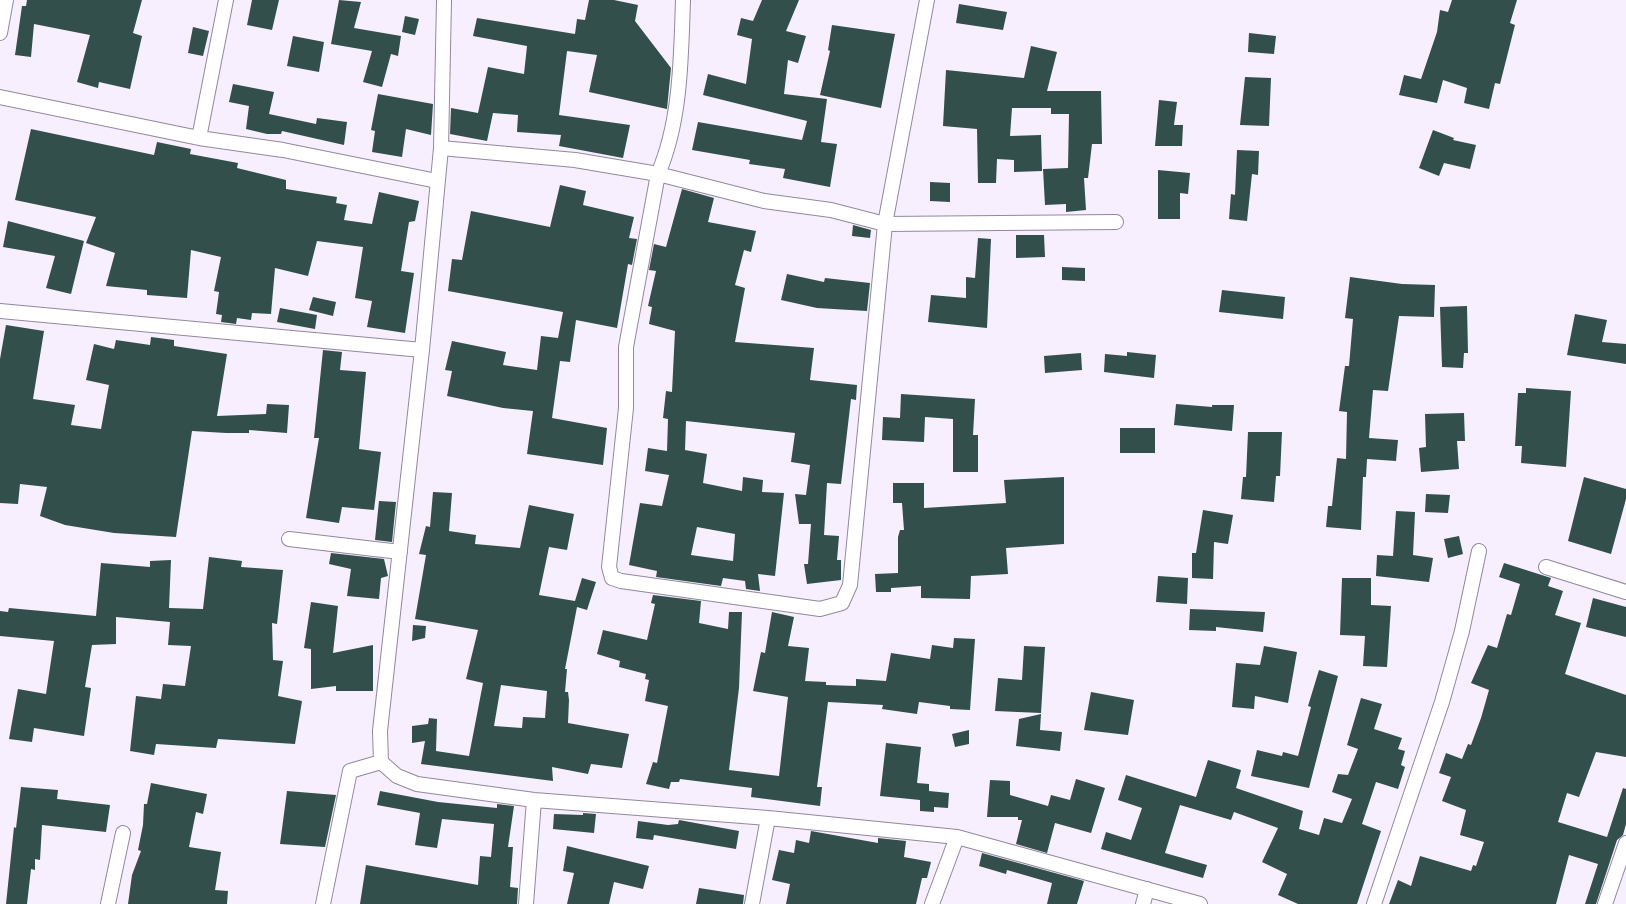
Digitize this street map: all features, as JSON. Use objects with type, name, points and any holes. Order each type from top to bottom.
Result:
[{"type":"street","points":[[0,30],[6,0]]},
{"type":"street","points":[[199,138],[226,0]]},
{"type":"street","points":[[444,0],[441,148],[436,181],[422,350],[380,731],[381,762],[397,776],[417,784],[534,800],[768,818],[957,837],[1200,904]]},
{"type":"street","points":[[683,0],[681,68],[671,137],[658,174],[626,347],[626,408],[609,567],[612,578],[621,581],[820,609],[842,603],[850,585],[885,224],[927,0]]},
{"type":"street","points":[[0,97],[199,138],[283,150],[436,181]]},
{"type":"street","points":[[441,148],[534,154],[658,174],[764,201],[831,210],[885,224],[1116,222]]},
{"type":"street","points":[[0,311],[422,350]]},
{"type":"street","points":[[289,539],[400,552]]},
{"type":"street","points":[[1374,904],[1442,702],[1462,631],[1479,551]]},
{"type":"street","points":[[1546,567],[1626,591]]},
{"type":"street","points":[[323,904],[350,771],[381,762]]},
{"type":"street","points":[[526,904],[534,800]]},
{"type":"street","points":[[752,904],[768,818]]},
{"type":"street","points":[[108,904],[123,832]]},
{"type":"street","points":[[932,904],[957,837]]},
{"type":"street","points":[[1605,904],[1626,843]]},
{"type":"street","points":[[1143,904],[1147,889]]},
{"type":"building","points":[[27,0],[142,0],[133,33],[142,36],[130,89],[99,82],[98,88],[77,82],[90,35],[34,24],[31,57],[15,55],[22,6],[26,6]]},
{"type":"building","points":[[252,0],[279,0],[272,30],[247,25]]},
{"type":"building","points":[[339,0],[361,2],[354,28],[401,36],[398,56],[391,54],[382,87],[363,82],[372,51],[331,44]]},
{"type":"building","points":[[589,0],[614,0],[638,5],[635,21],[671,68],[667,109],[589,92],[597,55],[567,51],[559,115],[630,125],[623,158],[559,146],[561,135],[517,132],[518,115],[493,113],[487,141],[450,134],[451,108],[478,113],[488,67],[524,74],[527,46],[473,36],[477,18],[575,34],[577,19],[585,20]]},
{"type":"building","points":[[762,0],[799,0],[786,31],[806,36],[798,63],[788,60],[784,94],[827,99],[821,142],[837,144],[830,187],[783,178],[785,169],[749,164],[750,160],[692,150],[698,122],[802,140],[807,121],[703,95],[708,74],[746,84],[752,39],[737,35],[741,18],[753,21]]},
{"type":"building","points":[[1452,0],[1517,0],[1510,23],[1515,25],[1500,84],[1495,83],[1489,109],[1464,103],[1467,88],[1443,80],[1437,103],[1399,95],[1404,75],[1421,79],[1437,32],[1440,10],[1448,12]]},
{"type":"building","points":[[959,4],[1007,12],[1003,30],[956,23]]},
{"type":"building","points":[[405,16],[419,19],[415,35],[402,32]]},
{"type":"building","points":[[832,25],[895,34],[881,108],[820,95],[830,51],[828,50]]},
{"type":"building","points":[[193,27],[209,31],[203,56],[188,53]]},
{"type":"building","points":[[1249,33],[1276,36],[1274,54],[1248,52]]},
{"type":"building","points":[[293,36],[324,42],[319,72],[287,66]]},
{"type":"building","points":[[1031,46],[1057,52],[1047,91],[1101,91],[1102,144],[1092,144],[1088,178],[1084,178],[1086,210],[1066,212],[1066,204],[1045,205],[1043,169],[1068,168],[1069,114],[1051,114],[1051,108],[1012,108],[1010,136],[1041,135],[1042,171],[1014,172],[1014,160],[997,159],[996,183],[978,183],[977,129],[943,126],[946,70],[1024,78]]},
{"type":"building","points":[[1245,77],[1271,78],[1269,126],[1240,125]]},
{"type":"building","points":[[233,84],[274,92],[269,114],[316,124],[317,118],[347,122],[344,145],[282,131],[281,134],[267,134],[246,129],[249,106],[229,102]]},
{"type":"building","points":[[378,94],[433,104],[431,135],[406,129],[402,157],[372,152],[375,131],[371,130]]},
{"type":"building","points":[[1159,100],[1177,102],[1174,125],[1183,125],[1182,146],[1155,146]]},
{"type":"building","points":[[31,129],[154,155],[157,142],[191,149],[190,154],[238,163],[237,168],[286,180],[286,189],[337,197],[336,203],[347,205],[344,220],[372,224],[379,192],[419,201],[415,221],[409,222],[401,271],[414,273],[405,333],[367,327],[372,301],[355,298],[363,247],[317,241],[308,276],[275,268],[271,314],[252,313],[251,320],[237,318],[236,324],[221,322],[222,315],[216,314],[219,292],[214,291],[221,257],[191,250],[187,298],[147,295],[147,290],[106,286],[115,253],[86,243],[96,217],[15,200]]},
{"type":"building","points":[[1433,130],[1454,138],[1453,140],[1476,145],[1470,169],[1444,163],[1439,176],[1419,168]]},
{"type":"building","points":[[1237,150],[1259,151],[1258,175],[1252,174],[1247,221],[1229,219],[1231,194],[1235,195]]},
{"type":"building","points":[[1158,170],[1190,173],[1188,194],[1180,193],[1180,219],[1158,219]]},
{"type":"building","points":[[930,182],[950,183],[950,202],[930,201]]},
{"type":"building","points":[[560,185],[586,191],[583,205],[634,217],[629,238],[637,239],[632,265],[628,264],[617,328],[576,320],[570,362],[560,361],[552,418],[607,428],[603,465],[527,454],[533,411],[503,408],[447,396],[452,371],[445,370],[452,341],[506,352],[503,365],[537,370],[541,336],[558,338],[563,312],[448,291],[452,259],[462,260],[471,211],[550,227]]},
{"type":"building","points":[[682,189],[714,198],[708,222],[756,231],[751,252],[744,250],[735,285],[745,288],[735,342],[814,348],[810,380],[857,385],[856,400],[851,399],[841,484],[827,483],[824,535],[839,536],[837,560],[841,560],[841,580],[807,584],[804,564],[808,564],[811,524],[799,524],[795,494],[806,495],[810,465],[791,462],[795,433],[686,421],[685,450],[707,454],[703,483],[742,491],[743,477],[763,480],[762,492],[784,493],[775,576],[758,574],[760,591],[746,589],[745,581],[723,578],[721,586],[656,577],[657,571],[629,565],[640,503],[662,506],[669,475],[645,471],[648,448],[667,451],[668,419],[663,418],[666,391],[672,392],[675,331],[649,324],[652,307],[648,306],[656,271],[649,270],[654,244],[666,247]],"holes":[[[697,527],[735,534],[733,561],[691,555]]]},
{"type":"building","points":[[8,221],[84,241],[71,294],[46,288],[55,256],[3,247]]},
{"type":"building","points":[[853,225],[871,230],[870,238],[852,236]]},
{"type":"building","points":[[1016,235],[1044,235],[1045,257],[1016,258]]},
{"type":"building","points":[[978,238],[991,239],[987,328],[928,322],[931,295],[966,298],[966,277],[975,278]]},
{"type":"building","points":[[1062,267],[1085,268],[1085,281],[1062,280]]},
{"type":"building","points":[[787,274],[824,282],[825,278],[870,283],[867,311],[817,308],[781,300]]},
{"type":"building","points":[[1350,277],[1402,284],[1435,285],[1434,317],[1399,316],[1388,391],[1373,390],[1369,438],[1398,440],[1396,461],[1367,459],[1366,477],[1363,477],[1361,530],[1326,527],[1328,506],[1332,506],[1337,458],[1346,459],[1347,412],[1339,411],[1345,366],[1349,366],[1353,319],[1345,318]]},
{"type":"building","points":[[1222,290],[1285,297],[1283,319],[1219,312]]},
{"type":"building","points":[[313,297],[336,302],[333,316],[309,310]]},
{"type":"building","points":[[1467,306],[1468,353],[1464,353],[1463,368],[1442,367],[1440,307]]},
{"type":"building","points":[[280,308],[317,315],[315,329],[277,322]]},
{"type":"building","points":[[1575,314],[1607,320],[1602,342],[1626,344],[1626,364],[1567,355]]},
{"type":"building","points":[[6,325],[44,331],[33,399],[75,405],[71,425],[101,429],[109,385],[86,380],[94,344],[114,349],[116,340],[150,345],[151,337],[174,340],[174,346],[227,354],[217,416],[266,414],[267,404],[289,405],[287,433],[249,430],[249,433],[192,431],[176,537],[114,533],[65,525],[40,516],[47,487],[20,484],[18,504],[0,503],[0,359]]},
{"type":"building","points":[[323,350],[342,352],[340,370],[366,372],[359,449],[381,452],[374,510],[342,507],[339,523],[306,518],[319,438],[314,438]]},
{"type":"building","points":[[1127,352],[1156,355],[1154,378],[1104,372],[1105,354],[1127,356]]},
{"type":"building","points":[[1081,353],[1082,370],[1045,373],[1044,356]]},
{"type":"building","points":[[1526,388],[1571,391],[1566,467],[1521,463],[1522,446],[1515,446],[1518,393],[1526,393]]},
{"type":"building","points":[[901,394],[975,399],[973,435],[978,435],[978,472],[953,472],[953,419],[925,417],[924,442],[882,440],[883,417],[900,418]]},
{"type":"building","points":[[1176,404],[1212,407],[1212,405],[1234,405],[1232,431],[1174,425]]},
{"type":"building","points":[[1464,413],[1465,441],[1457,441],[1459,469],[1421,472],[1419,448],[1426,447],[1425,414]]},
{"type":"building","points":[[1120,428],[1155,428],[1155,453],[1120,453]]},
{"type":"building","points":[[1248,432],[1282,432],[1280,476],[1276,476],[1274,502],[1241,499],[1243,477],[1246,477]]},
{"type":"building","points":[[1064,477],[1064,544],[1006,548],[1008,574],[971,576],[970,599],[921,598],[921,586],[891,588],[891,592],[876,592],[875,574],[898,573],[898,537],[900,530],[904,530],[902,503],[893,503],[893,483],[924,483],[924,508],[1006,503],[1004,480]]},
{"type":"building","points":[[1584,477],[1626,489],[1626,499],[1611,554],[1568,541]]},
{"type":"building","points":[[433,492],[452,493],[449,531],[476,535],[475,544],[520,548],[529,505],[574,514],[567,550],[549,547],[539,595],[575,601],[582,578],[596,582],[587,610],[577,607],[565,669],[567,669],[565,692],[568,692],[569,700],[568,723],[629,734],[622,768],[591,764],[588,774],[552,767],[553,781],[421,764],[425,741],[412,743],[412,726],[428,724],[429,718],[437,719],[436,751],[469,756],[483,683],[466,679],[478,630],[415,619],[426,555],[419,554],[426,526],[430,527]],"holes":[[[501,685],[547,691],[545,718],[523,717],[522,728],[494,726]]]},
{"type":"building","points":[[1426,494],[1450,495],[1448,513],[1425,512]]},
{"type":"building","points":[[379,501],[396,502],[392,542],[375,540]]},
{"type":"building","points":[[1203,510],[1233,515],[1228,544],[1214,542],[1213,579],[1192,578],[1192,553],[1196,553]]},
{"type":"building","points":[[1396,511],[1415,512],[1413,555],[1433,558],[1429,582],[1376,576],[1377,555],[1393,556]]},
{"type":"building","points":[[1459,536],[1463,554],[1448,558],[1444,539]]},
{"type":"building","points":[[331,553],[384,559],[388,576],[381,578],[379,599],[347,596],[351,569],[329,564]]},
{"type":"building","points":[[209,557],[242,561],[241,567],[283,570],[277,624],[272,623],[273,660],[283,661],[278,696],[302,701],[295,744],[218,739],[216,748],[156,744],[154,755],[130,751],[136,696],[161,699],[163,684],[185,686],[191,646],[168,645],[170,622],[116,617],[116,644],[92,645],[85,687],[91,688],[84,736],[34,728],[32,742],[9,739],[18,689],[46,694],[54,641],[0,636],[0,611],[8,612],[9,608],[96,616],[101,563],[150,567],[150,561],[171,560],[169,608],[203,609]]},
{"type":"building","points":[[1504,563],[1551,578],[1548,586],[1563,591],[1555,615],[1581,623],[1565,674],[1626,695],[1626,757],[1596,752],[1579,797],[1567,793],[1558,822],[1607,837],[1623,788],[1626,789],[1626,824],[1623,835],[1617,840],[1596,904],[1585,904],[1598,864],[1569,855],[1556,904],[1389,904],[1398,880],[1411,886],[1420,856],[1471,871],[1473,865],[1476,866],[1484,842],[1460,835],[1466,810],[1442,801],[1451,777],[1439,773],[1446,753],[1462,759],[1468,744],[1471,745],[1481,718],[1489,690],[1471,683],[1488,645],[1497,648],[1507,614],[1511,615],[1520,584],[1499,577]]},
{"type":"building","points":[[1158,576],[1188,578],[1187,604],[1156,602]]},
{"type":"building","points":[[1342,578],[1371,578],[1371,605],[1391,606],[1387,667],[1363,666],[1365,636],[1340,635]]},
{"type":"building","points":[[653,595],[701,601],[699,623],[728,629],[729,612],[742,612],[739,688],[729,770],[779,776],[788,697],[753,691],[761,652],[765,653],[772,612],[794,617],[788,646],[809,648],[805,681],[826,682],[826,685],[856,686],[856,679],[886,681],[891,653],[930,659],[932,645],[953,648],[954,638],[975,639],[970,710],[950,709],[950,706],[919,702],[917,714],[882,709],[883,705],[828,702],[817,787],[822,787],[820,806],[751,797],[752,788],[680,779],[679,782],[671,782],[669,789],[646,784],[653,762],[657,763],[668,706],[645,701],[649,680],[645,679],[646,674],[619,667],[620,661],[597,654],[603,630],[647,640],[655,604],[651,603]]},
{"type":"building","points":[[1593,598],[1626,607],[1626,637],[1586,627]]},
{"type":"building","points":[[311,602],[338,606],[333,653],[373,645],[373,691],[336,691],[336,686],[311,689],[311,649],[304,648]]},
{"type":"building","points":[[1190,609],[1265,612],[1263,632],[1216,627],[1216,631],[1189,630]]},
{"type":"building","points":[[413,625],[426,626],[425,638],[412,641]]},
{"type":"building","points":[[1024,646],[1045,647],[1041,713],[995,711],[998,678],[1022,680]]},
{"type":"building","points":[[1264,646],[1297,652],[1288,703],[1255,696],[1254,709],[1232,707],[1236,663],[1260,665]]},
{"type":"building","points":[[1319,670],[1338,676],[1309,788],[1251,776],[1257,750],[1282,756],[1283,752],[1298,756],[1311,707],[1308,706]]},
{"type":"building","points":[[1091,692],[1134,700],[1128,735],[1084,730]]},
{"type":"building","points":[[1361,698],[1382,704],[1374,729],[1402,738],[1398,749],[1405,751],[1401,765],[1405,767],[1398,789],[1376,782],[1362,824],[1381,831],[1357,904],[1298,904],[1278,895],[1287,874],[1262,862],[1278,828],[1234,812],[1231,820],[1180,805],[1165,853],[1207,865],[1203,878],[1101,849],[1106,832],[1131,840],[1142,808],[1118,800],[1126,775],[1196,797],[1208,760],[1241,770],[1236,788],[1303,811],[1299,829],[1319,835],[1324,818],[1342,823],[1352,799],[1332,792],[1338,774],[1348,775],[1358,749],[1347,745]]},
{"type":"building","points":[[1041,714],[1040,730],[1062,732],[1060,751],[1016,746],[1019,719]]},
{"type":"building","points":[[969,730],[969,744],[955,747],[952,734]]},
{"type":"building","points":[[886,743],[921,747],[917,783],[929,784],[929,791],[949,793],[948,808],[934,807],[934,812],[920,811],[920,800],[880,796]]},
{"type":"building","points":[[1076,779],[1105,788],[1091,833],[1055,823],[1047,853],[1016,844],[1022,820],[1018,820],[1018,817],[987,817],[990,780],[1010,781],[1010,795],[1048,806],[1051,795],[1070,800]]},
{"type":"building","points":[[151,783],[207,794],[203,814],[196,812],[189,847],[221,852],[215,890],[228,891],[227,904],[128,904],[132,875],[141,851],[138,850],[144,804],[147,804]]},
{"type":"building","points":[[21,787],[58,790],[57,799],[110,805],[106,832],[42,825],[40,860],[35,859],[35,870],[31,869],[27,904],[6,904],[14,827],[16,828]]},
{"type":"building","points":[[287,791],[336,795],[325,847],[280,844]]},
{"type":"building","points":[[380,791],[438,802],[497,808],[497,804],[514,806],[508,847],[513,847],[510,887],[518,888],[517,904],[360,904],[366,865],[478,885],[480,856],[491,857],[494,824],[442,819],[437,848],[415,845],[420,813],[377,805]]},
{"type":"building","points":[[583,813],[596,814],[594,833],[553,829],[554,814],[583,815]]},
{"type":"building","points":[[679,820],[739,831],[736,849],[654,835],[653,840],[636,838],[638,821],[668,825],[678,824]]},
{"type":"building","points":[[811,831],[878,843],[878,838],[906,841],[904,857],[931,862],[927,878],[922,878],[916,904],[786,904],[790,884],[772,880],[779,850],[794,853],[796,840],[809,843]]},
{"type":"building","points":[[567,846],[649,866],[643,889],[614,882],[609,904],[567,904],[574,873],[563,871]]},
{"type":"building","points":[[982,853],[1084,881],[1077,904],[1047,904],[1052,883],[1007,870],[1006,874],[979,866]]},
{"type":"building","points":[[699,888],[744,895],[743,904],[696,904]]}]
